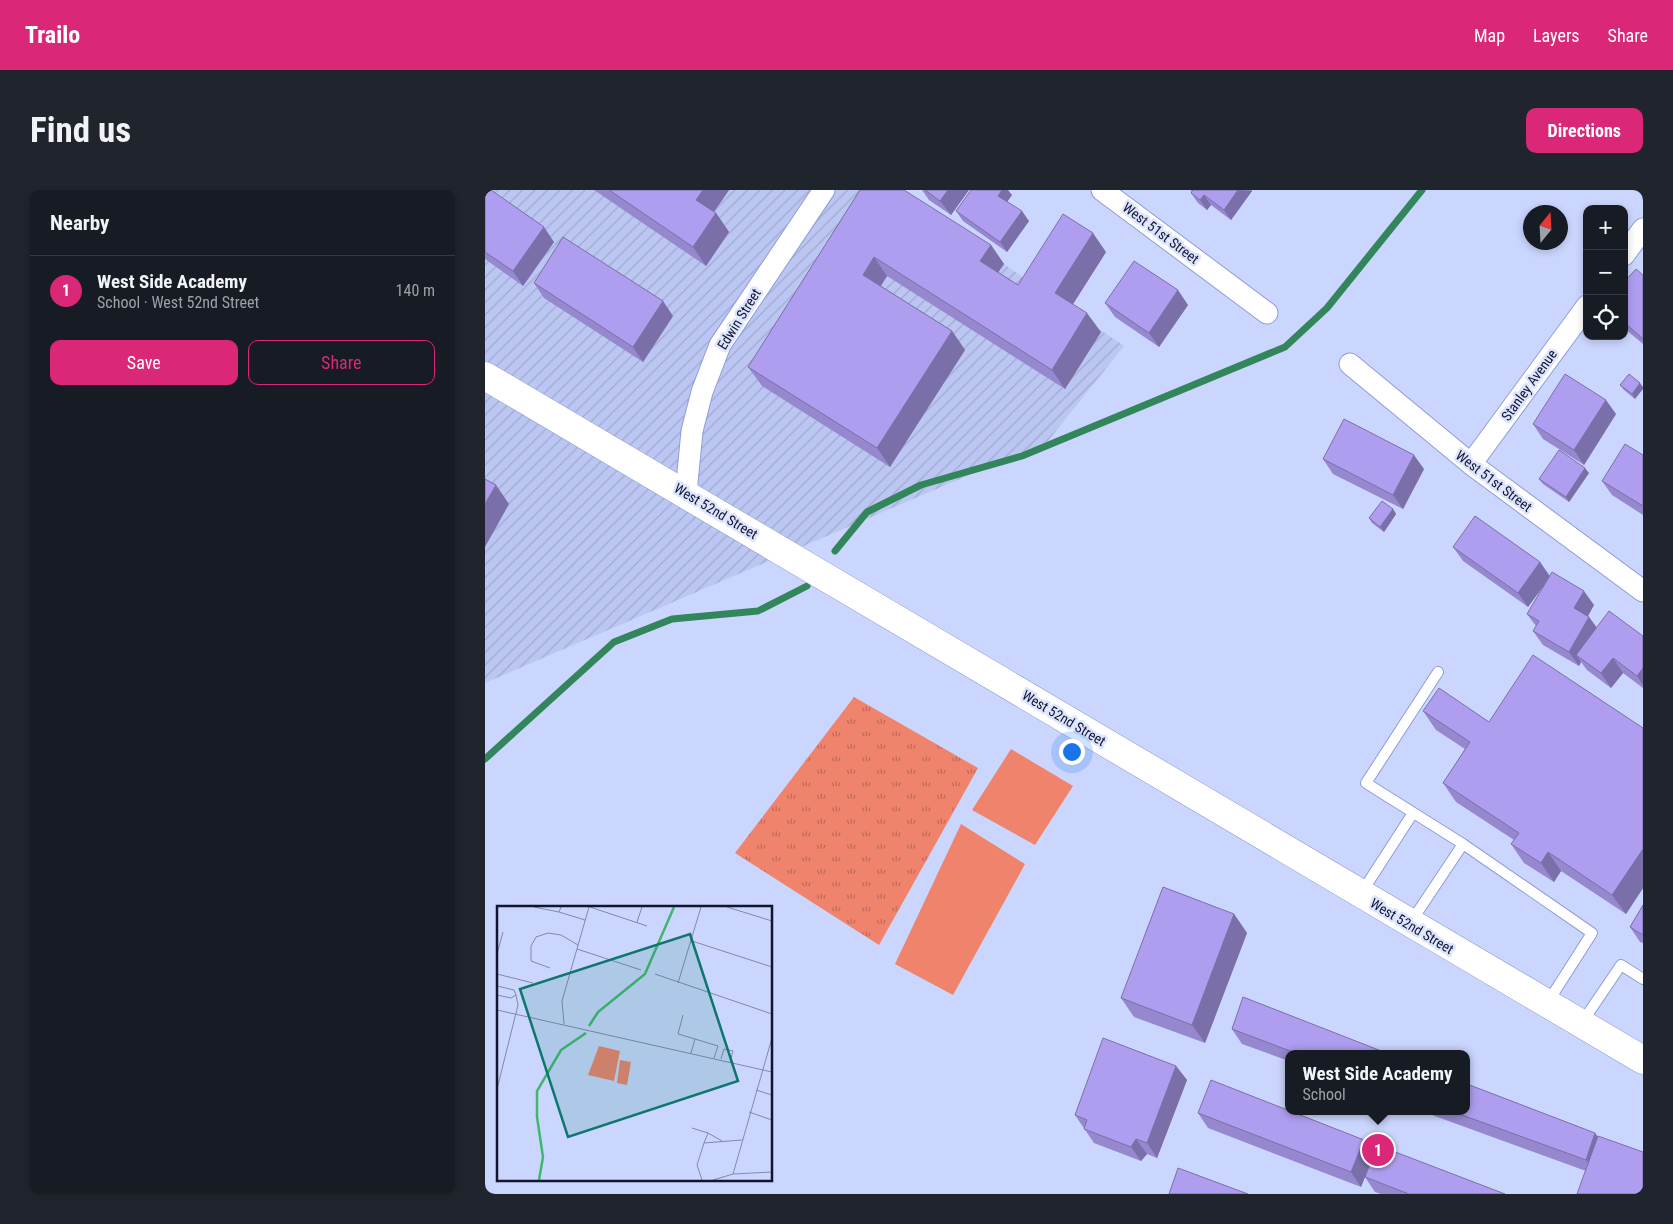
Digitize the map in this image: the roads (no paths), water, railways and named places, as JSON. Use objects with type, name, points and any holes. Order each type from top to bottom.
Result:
[{"type":"main road","name":"West 52nd Street","points":[[485,376],[686,493],[1546,1005],[1641,1055]]},
{"type":"street","name":"Edwin Street","points":[[686,493],[692,432],[702,392],[720,345],[824,190]]},
{"type":"street","name":"West 51st Street","points":[[1102,190],[1267,313]]},
{"type":"street","points":[[1628,250],[1642,233]]},
{"type":"street","name":"Stanley Avenue","points":[[1471,464],[1583,311]]},
{"type":"street","name":"West 51st Street","points":[[1350,364],[1471,464],[1642,588]]},
{"type":"lane","points":[[1438,672],[1366,783],[1463,844],[1592,933],[1546,1005]]},
{"type":"lane","points":[[1360,895],[1413,813]]},
{"type":"lane","points":[[1409,924],[1463,844]]},
{"type":"lane","points":[[1581,1024],[1621,965],[1643,979]]},
{"type":"waterway","points":[[835,551],[867,512],[921,485],[1022,456],[1285,347],[1327,308],[1422,190]]},
{"type":"waterway","points":[[485,759],[614,642],[672,619],[758,611],[807,586]]},
{"type":"place","name":"West Side Academy","points":[[1378,1150]]}]
